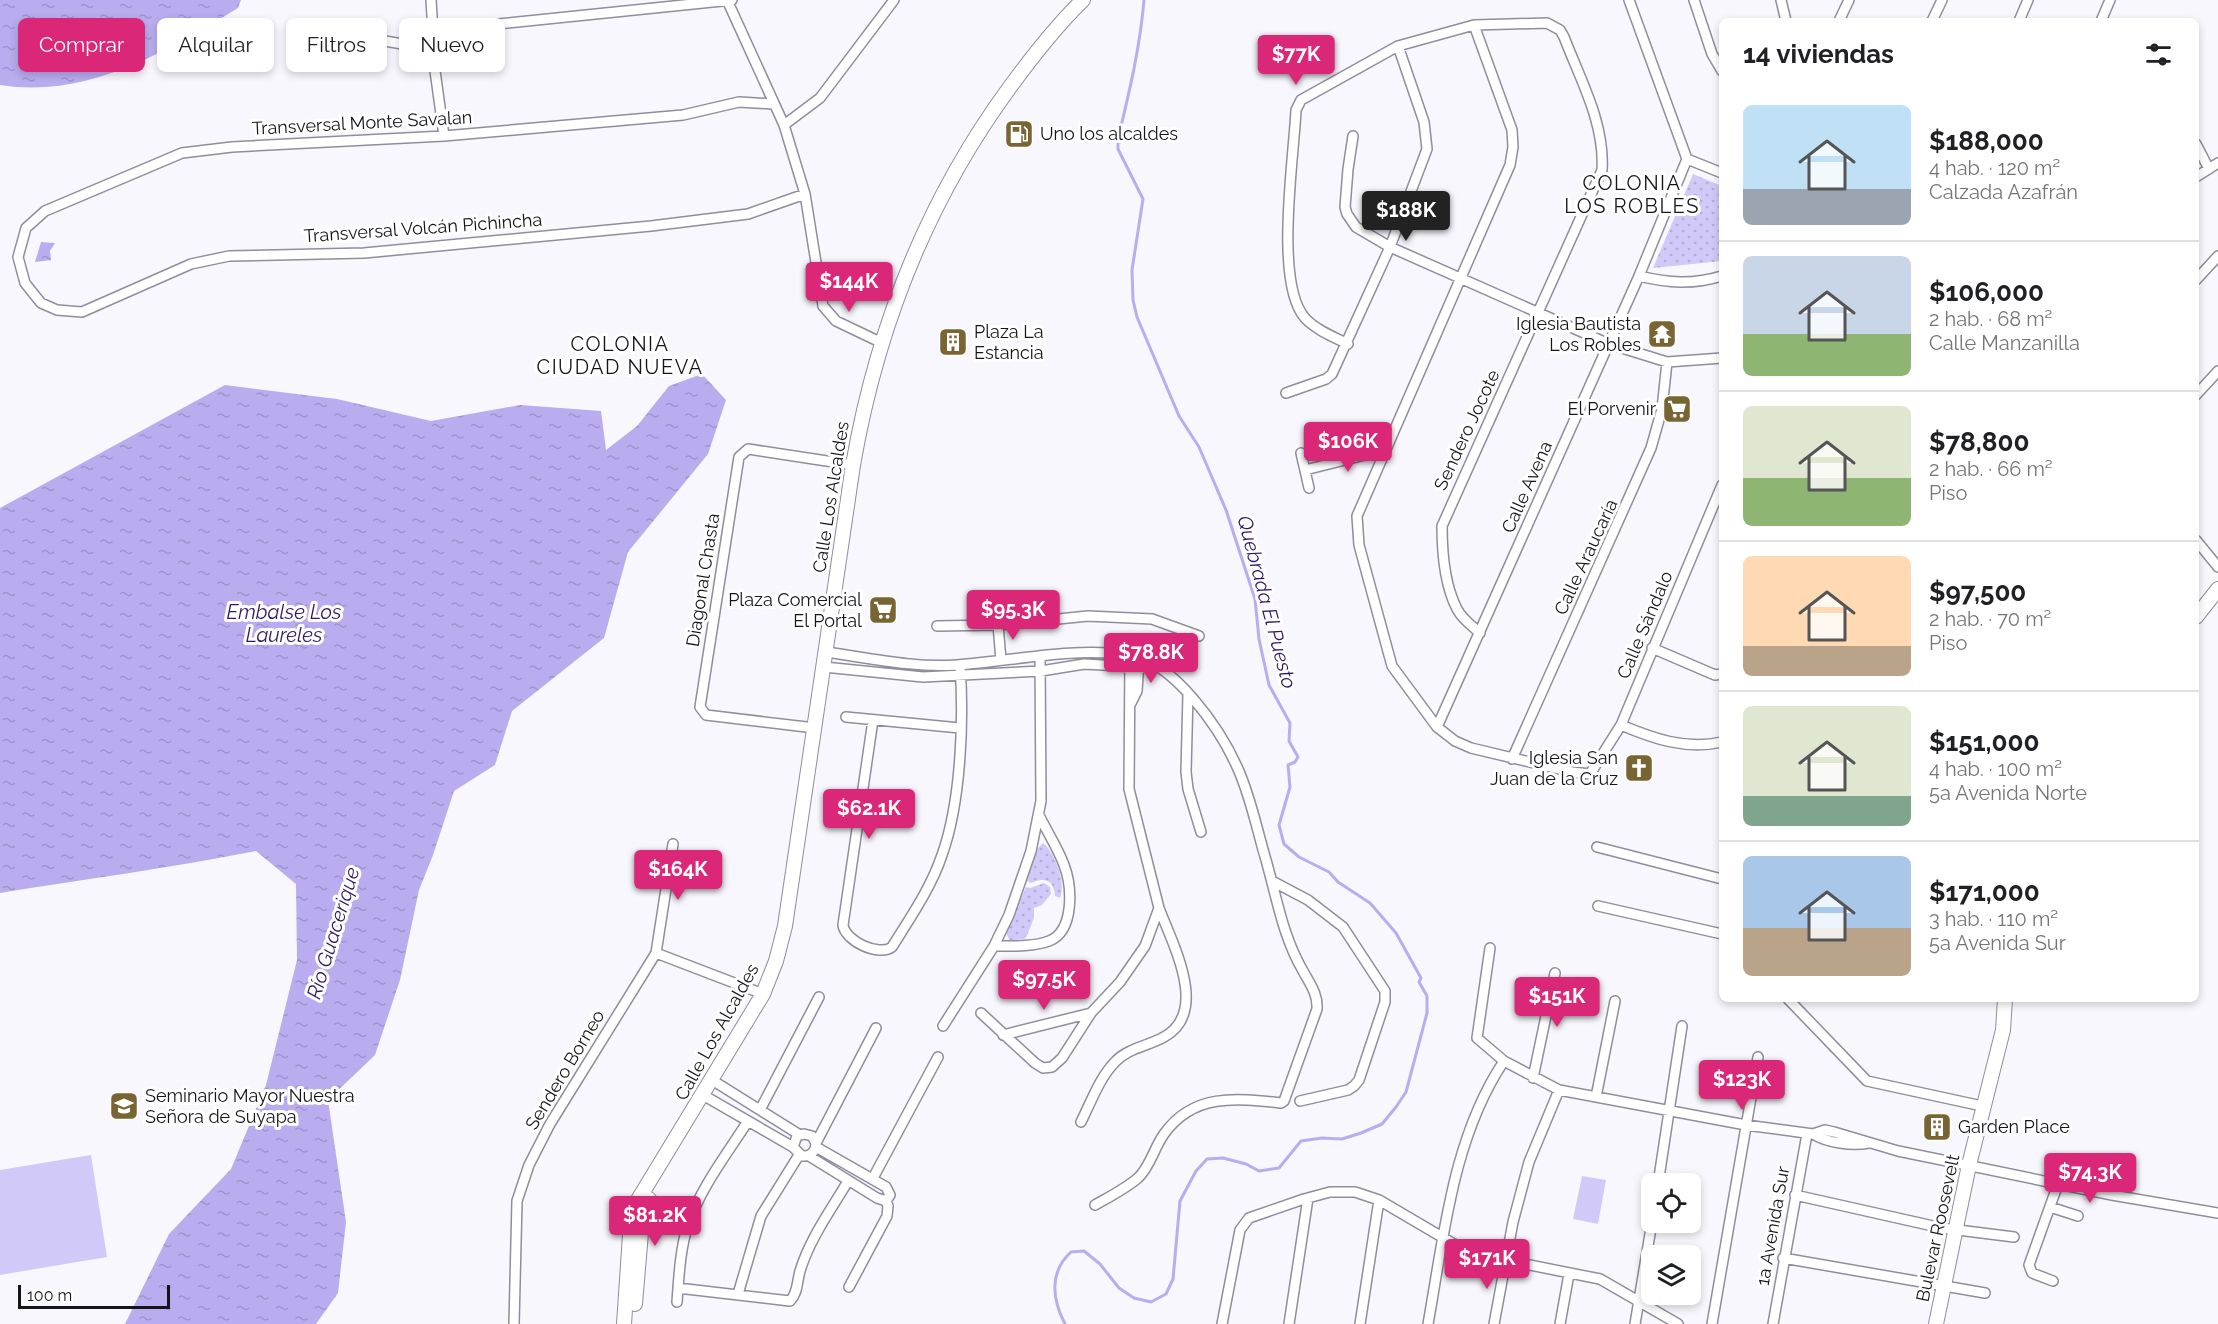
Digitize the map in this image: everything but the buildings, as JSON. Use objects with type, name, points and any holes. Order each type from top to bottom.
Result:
[{"type":"main road","name":"Calle Los Alcaldes","points":[[624,1324],[632,1220],[647,1182],[659,1169],[763,994],[776,961],[785,926],[852,465],[863,407],[880,342],[922,234],[951,177],[987,118],[1032,58],[1083,0]]},
{"type":"main road","points":[[2199,613],[2218,589]]},
{"type":"main road","name":"Bulevar Roosevelt","points":[[1936,1324],[1982,1106],[2002,1030],[2005,1002]]},
{"type":"main road","name":"Calle Los Alcaldes","points":[[633,1324],[642,1221],[659,1169]]},
{"type":"street","points":[[431,0],[432,18]]},
{"type":"street","points":[[784,125],[820,98],[894,0]]},
{"type":"street","points":[[1629,0],[1687,159],[1719,172]]},
{"type":"street","points":[[1694,0],[1712,54],[1719,66]]},
{"type":"street","points":[[1781,0],[1785,18]]},
{"type":"street","points":[[1840,18],[1849,0]]},
{"type":"street","points":[[1933,18],[1942,0]]},
{"type":"street","points":[[2020,18],[2028,0]]},
{"type":"street","points":[[2102,18],[2110,0]]},
{"type":"street","points":[[505,24],[729,1],[784,125],[805,194],[823,306],[836,321],[880,342]]},
{"type":"street","name":"Sendero Jocote","points":[[1474,25],[1547,23],[1560,30],[1601,136],[1602,170],[1442,526],[1444,557],[1453,598],[1458,610],[1480,633]]},
{"type":"street","points":[[1348,344],[1327,334],[1305,318],[1298,304],[1292,281],[1286,233],[1296,111],[1300,100],[1398,46],[1474,25],[1512,130],[1513,147],[1510,165],[1463,278],[1384,450],[1357,516],[1359,545],[1392,666],[1437,727],[1455,741],[1471,748],[1512,759]]},
{"type":"street","points":[[1286,393],[1326,379],[1332,374],[1348,344],[1390,247],[1427,149],[1424,122],[1398,46]]},
{"type":"street","points":[[435,72],[444,136]]},
{"type":"street","name":"Transversal Monte Savalan","points":[[25,283],[18,257],[26,228],[45,211],[182,153],[231,147],[444,136],[683,115],[739,102],[773,104]]},
{"type":"street","points":[[1353,136],[1345,207],[1356,227],[1390,247],[1609,344],[1667,362],[1719,358]]},
{"type":"street","points":[[2199,150],[2209,169]]},
{"type":"street","name":"Calle Avena","points":[[1437,727],[1639,276],[1687,159]]},
{"type":"street","points":[[2199,175],[2218,163]]},
{"type":"street","name":"Transversal Volcán Pichincha","points":[[25,283],[41,303],[57,310],[81,312],[191,264],[229,256],[364,253],[651,226],[748,214],[805,194]]},
{"type":"street","points":[[2199,277],[2218,256]]},
{"type":"street","points":[[1639,276],[1670,284],[1701,282],[1719,277]]},
{"type":"street","name":"Calle Araucaría","points":[[1512,759],[1634,493],[1651,448],[1662,409],[1667,362]]},
{"type":"street","points":[[2199,392],[2218,371]]},
{"type":"street","name":"Diagonal Chasta","points":[[815,728],[706,715],[700,707],[739,457],[748,449],[852,465]]},
{"type":"street","points":[[1305,470],[1384,450]]},
{"type":"street","points":[[1301,453],[1309,488]]},
{"type":"street","name":"Calle Sándalo","points":[[1512,759],[1590,774],[1621,726],[1719,492]]},
{"type":"street","points":[[2199,544],[2218,567]]},
{"type":"street","points":[[937,626],[998,625],[1088,616],[1152,619],[1199,636]]},
{"type":"street","points":[[998,625],[1001,660]]},
{"type":"street","points":[[1652,648],[1715,675],[1719,674]]},
{"type":"street","points":[[826,652],[926,665],[960,665],[1085,651],[1152,665],[1169,674],[1188,694],[1221,736],[1238,769],[1251,804],[1288,946],[1317,1001],[1287,1097],[1281,1103],[1221,1099],[1199,1104],[1182,1114],[1164,1134],[1138,1178],[1095,1205]]},
{"type":"street","points":[[943,1026],[994,946],[1024,874],[1039,815],[1040,657]]},
{"type":"street","points":[[824,667],[923,677],[1041,671],[1084,664],[1134,661]]},
{"type":"street","points":[[1081,1122],[1115,1061],[1126,1053],[1165,1037],[1182,1018],[1186,983],[1159,908],[1129,789],[1134,661]]},
{"type":"street","points":[[873,720],[843,925],[844,932],[848,936],[878,952],[886,952],[892,947],[921,900],[942,856],[951,825],[960,760],[960,665]]},
{"type":"street","points":[[1188,694],[1186,772],[1188,789],[1201,832]]},
{"type":"street","points":[[846,717],[960,728]]},
{"type":"street","points":[[1621,726],[1678,744],[1697,746],[1719,742]]},
{"type":"street","points":[[994,946],[1014,946],[1049,941],[1060,933],[1066,921],[1069,902],[1064,866],[1039,815]]},
{"type":"street","points":[[673,844],[656,953],[763,994]]},
{"type":"street","points":[[1597,847],[1719,878]]},
{"type":"street","points":[[1272,881],[1308,900],[1343,927],[1385,991],[1386,1002],[1359,1080],[1348,1090],[1299,1101]]},
{"type":"street","points":[[1598,906],[1719,933]]},
{"type":"street","points":[[981,1013],[1035,1063],[1044,1068],[1052,1067],[1062,1058],[1091,1013],[1120,982],[1145,946],[1159,908]]},
{"type":"street","points":[[1490,948],[1477,1038],[1504,1061],[1560,1090],[1746,1125],[1810,1134],[1821,1139],[1858,1145],[1869,1143],[2058,1184],[2218,1213]]},
{"type":"street","name":"Sendero Borneo","points":[[514,1324],[517,1201],[529,1165],[550,1124],[656,953]]},
{"type":"street","points":[[1533,1078],[1555,973]]},
{"type":"street","points":[[760,1110],[819,997]]},
{"type":"street","points":[[1596,1097],[1615,1001]]},
{"type":"street","points":[[1791,1002],[1867,1082],[1982,1106]]},
{"type":"street","points":[[1003,1035],[1091,1013]]},
{"type":"street","points":[[1660,1173],[1683,1026]]},
{"type":"street","points":[[738,1294],[761,1216],[800,1152],[816,1145],[876,1028]]},
{"type":"street","points":[[873,1178],[938,1057]]},
{"type":"street","points":[[1712,1324],[1758,1058]]},
{"type":"street","points":[[1428,1324],[1461,1157],[1489,1084],[1504,1061]]},
{"type":"street","points":[[712,1080],[800,1135]]},
{"type":"street","points":[[1494,1324],[1505,1260],[1529,1162],[1560,1090]]},
{"type":"street","points":[[703,1095],[886,1201],[887,1216],[849,1287]]},
{"type":"street","points":[[677,1302],[682,1248],[698,1200],[748,1120]]},
{"type":"street","points":[[800,1152],[795,1139],[800,1135],[808,1134],[816,1145],[873,1178],[889,1191],[890,1195],[886,1201]]},
{"type":"street","name":"1a Avenida Sur","points":[[1773,1324],[1783,1258],[1810,1134]]},
{"type":"street","points":[[678,1288],[790,1301],[794,1297],[800,1271],[813,1238],[848,1181]]},
{"type":"street","points":[[2053,1281],[2036,1276],[2029,1269],[2058,1184]]},
{"type":"street","points":[[1222,1324],[1240,1230],[1249,1218],[1330,1192],[1355,1191],[1380,1200],[1459,1247],[1505,1260],[1600,1279],[1678,1324]]},
{"type":"street","points":[[1796,1195],[1957,1230],[2014,1237]]},
{"type":"street","points":[[1289,1324],[1308,1198]]},
{"type":"street","points":[[1360,1324],[1380,1200]]},
{"type":"street","points":[[2050,1207],[2078,1216]]},
{"type":"street","points":[[1635,1324],[1650,1233]]},
{"type":"street","points":[[1783,1258],[1985,1293]]},
{"type":"street","points":[[1560,1324],[1569,1274]]},
{"type":"shaded area","points":[[1693,174],[1719,185],[1719,261],[1653,268]]},
{"type":"shaded area","points":[[1043,843],[1052,854],[1059,869],[1062,885],[1060,898],[1055,896],[1053,886],[1048,881],[1040,880],[1031,883],[1027,881],[1037,849]]},
{"type":"shaded area","points":[[1044,883],[1050,887],[1051,894],[1042,905],[1034,908],[1034,918],[1026,938],[1010,941],[1006,933],[1026,887],[1030,888]]},
{"type":"shaded area","points":[[91,1155],[107,1257],[0,1275],[0,1170]]},
{"type":"shaded area","points":[[1582,1176],[1606,1180],[1598,1224],[1573,1219]]},
{"type":"water","points":[[0,0],[241,0],[238,8],[222,18],[157,18],[157,54],[145,59],[145,18],[18,18],[18,72],[113,72],[64,85],[32,88],[0,85]]},
{"type":"water","points":[[41,242],[55,243],[50,251],[51,260],[35,262]]},
{"type":"water","name":"Embalse Los Laureles","points":[[702,374],[726,400],[708,454],[628,552],[604,638],[512,711],[495,765],[454,791],[419,890],[400,980],[375,1055],[328,1100],[346,1222],[338,1293],[316,1324],[125,1324],[169,1234],[231,1169],[266,1085],[297,960],[296,884],[256,851],[0,893],[0,508],[225,385],[337,399],[431,421],[520,405],[601,411],[606,450],[637,426],[669,386]]},
{"type":"waterway","name":"Quebrada El Puesto","points":[[1065,1324],[1057,1305],[1055,1286],[1059,1268],[1071,1252],[1084,1251],[1100,1264],[1119,1288],[1134,1298],[1151,1302],[1166,1294],[1173,1279],[1180,1201],[1196,1171],[1207,1159],[1223,1158],[1246,1164],[1259,1171],[1279,1168],[1301,1141],[1322,1138],[1342,1139],[1382,1124],[1406,1092],[1427,1013],[1427,996],[1419,982],[1421,978],[1396,933],[1370,903],[1338,882],[1329,872],[1299,857],[1284,844],[1279,825],[1290,787],[1288,765],[1295,762],[1298,757],[1289,741],[1290,723],[1269,685],[1259,639],[1255,599],[1226,510],[1199,447],[1179,416],[1137,317],[1133,300],[1132,270],[1143,199],[1118,149],[1118,139],[1137,53],[1144,0]]},
{"type":"place","name":"Uno los alcaldes","points":[[1019,134]]},
{"type":"place","name":"Iglesia Bautista Los Robles","points":[[1662,334]]},
{"type":"place","name":"Plaza La Estancia","points":[[953,342]]},
{"type":"place","name":"El Porvenir","points":[[1677,409]]},
{"type":"place","name":"Plaza Comercial El Portal","points":[[883,610]]},
{"type":"place","name":"Iglesia San Juan de la Cruz","points":[[1639,768]]},
{"type":"place","name":"Seminario Mayor Nuestra Señora de Suyapa","points":[[124,1106]]},
{"type":"place","name":"Garden Place","points":[[1937,1127]]},
{"type":"district","name":"COLONIA LOS ROBLES","points":[[1632,194]]},
{"type":"district","name":"COLONIA CIUDAD NUEVA","points":[[620,356]]},
{"type":"water label","name":"Río Guacerique","points":[[333,933]]}]
